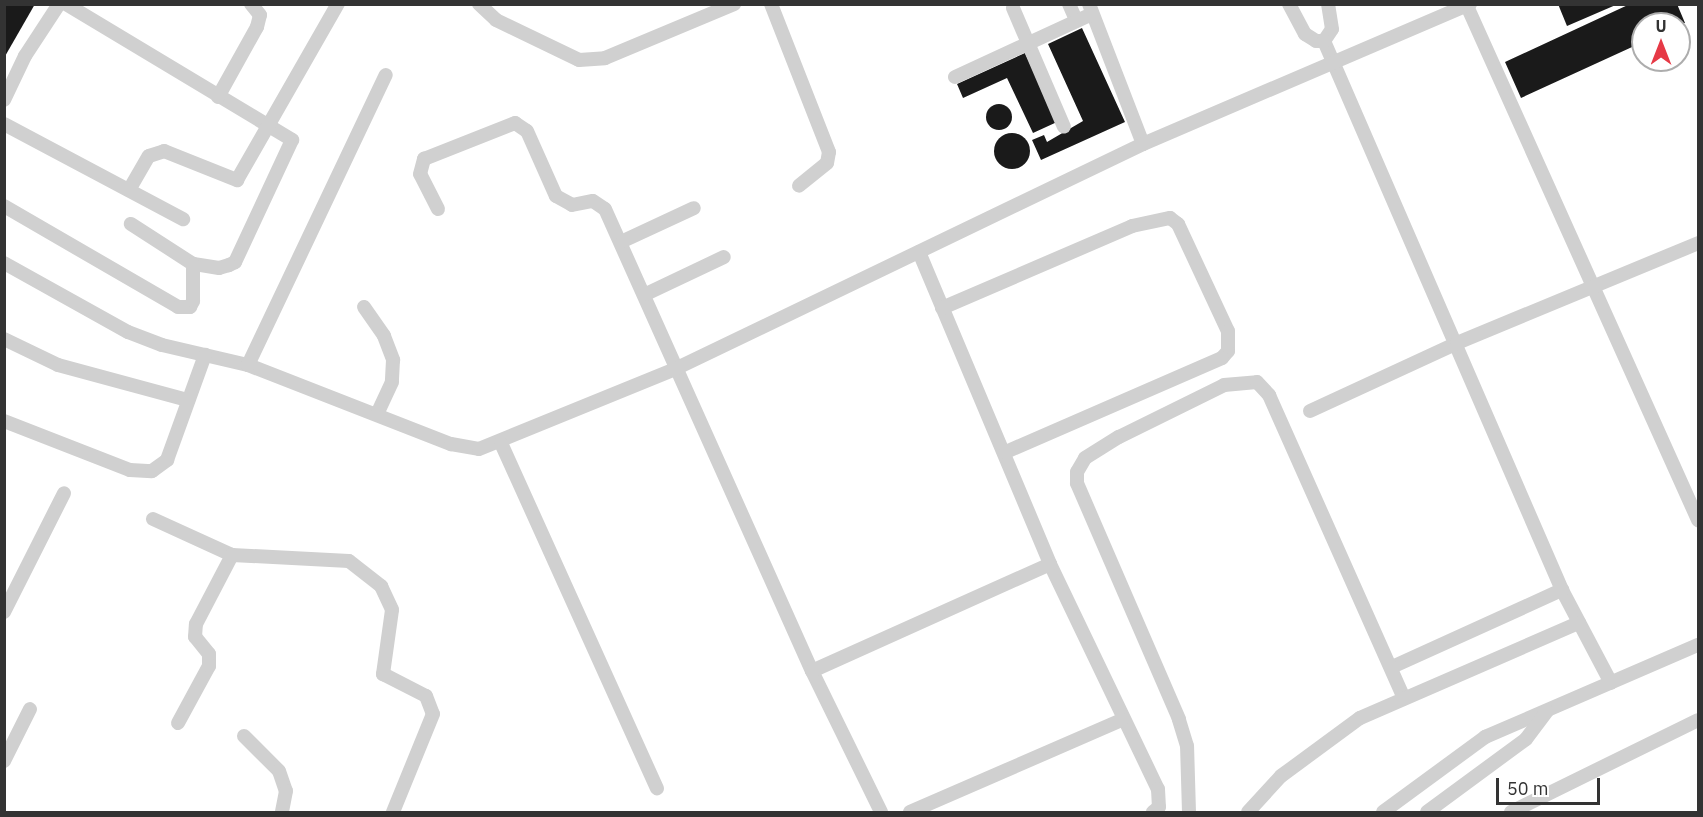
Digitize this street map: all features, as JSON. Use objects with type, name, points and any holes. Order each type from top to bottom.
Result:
[{"type":"street","points":[[4,100],[25,56],[59,4]]},
{"type":"street","points":[[66,4],[290,138],[292,144],[235,262],[219,268],[194,264],[131,225]]},
{"type":"street","points":[[218,97],[257,27],[260,15],[251,4]]},
{"type":"street","points":[[129,190],[149,156],[164,151],[237,180],[338,4]]},
{"type":"street","points":[[479,4],[496,20],[579,60],[605,58],[726,6]]},
{"type":"street","points":[[771,4],[829,152],[827,163],[799,186]]},
{"type":"street","points":[[1069,4],[1076,20]]},
{"type":"street","points":[[1289,4],[1305,34],[1316,41],[1324,41]]},
{"type":"street","points":[[1324,41],[1332,29],[1328,4]]},
{"type":"street","points":[[4,263],[128,332],[248,365],[451,444],[479,449],[501,443],[675,369],[1143,144],[1468,5],[1698,520]]},
{"type":"street","points":[[1013,8],[1064,127]]},
{"type":"street","points":[[955,77],[1076,20],[1090,9],[1143,144]]},
{"type":"street","points":[[1324,41],[1457,343],[1562,590],[1611,682]]},
{"type":"street","points":[[248,365],[386,75]]},
{"type":"street","points":[[438,209],[420,174],[424,159],[515,123],[526,131],[556,196],[572,205],[600,203],[623,241],[675,369],[812,671],[881,813]]},
{"type":"street","points":[[4,124],[183,219]]},
{"type":"street","points":[[4,206],[178,307],[190,307],[193,301],[194,264]]},
{"type":"street","points":[[623,241],[694,208]]},
{"type":"street","points":[[942,308],[1132,226],[1170,218],[1178,224],[1228,331],[1228,351],[1222,358],[1006,453]]},
{"type":"street","points":[[1310,411],[1457,343],[1593,289],[1698,243]]},
{"type":"street","points":[[919,252],[1006,453],[1050,564],[1122,720],[1158,789],[1158,807],[1153,813]]},
{"type":"street","points":[[646,294],[724,257]]},
{"type":"street","points":[[364,307],[384,336],[393,360],[392,382],[377,414]]},
{"type":"street","points":[[4,339],[58,365],[189,400]]},
{"type":"street","points":[[4,421],[142,473],[152,471],[167,460],[205,355]]},
{"type":"street","points":[[1189,813],[1185,737],[1111,555],[1079,495],[1077,472],[1085,458],[1190,399],[1224,385],[1257,381],[1269,395],[1404,698]]},
{"type":"street","points":[[501,443],[657,788]]},
{"type":"street","points":[[4,612],[64,493]]},
{"type":"street","points":[[153,519],[232,555],[348,561],[381,586],[392,610],[383,674],[426,696],[433,714],[393,813]]},
{"type":"street","points":[[178,723],[209,666],[209,654],[195,637],[196,624],[232,555]]},
{"type":"street","points":[[812,671],[1050,564]]},
{"type":"street","points":[[1392,667],[1562,590]]},
{"type":"street","points":[[1248,813],[1281,776],[1360,718],[1579,622]]},
{"type":"street","points":[[1383,813],[1485,737],[1698,645]]},
{"type":"street","points":[[4,761],[30,709]]},
{"type":"street","points":[[1426,813],[1526,739],[1547,711]]},
{"type":"street","points":[[910,813],[1122,720]]},
{"type":"street","points":[[1511,813],[1698,720]]},
{"type":"street","points":[[244,735],[279,771],[286,791],[282,813]]},
{"type":"building","points":[[4,4],[35,4],[4,58]]},
{"type":"building","points":[[1558,4],[1618,4],[1567,26]]},
{"type":"building","points":[[1630,4],[1677,4],[1680,12],[1631,12],[1631,48],[1521,98],[1505,62]]},
{"type":"building","points":[[1082,28],[1125,122],[1041,160],[1032,140],[1044,135],[1047,142],[1083,121],[1048,44]]},
{"type":"building","points":[[1025,53],[1057,122],[1033,133],[1007,78],[963,98],[957,84]]},
{"type":"building","points":[[999,104],[1008,108],[1012,117],[1008,126],[999,130],[990,126],[986,117],[990,108]]},
{"type":"building","points":[[1012,133],[1025,138],[1030,151],[1025,164],[1012,169],[999,164],[994,151],[999,138]]}]
